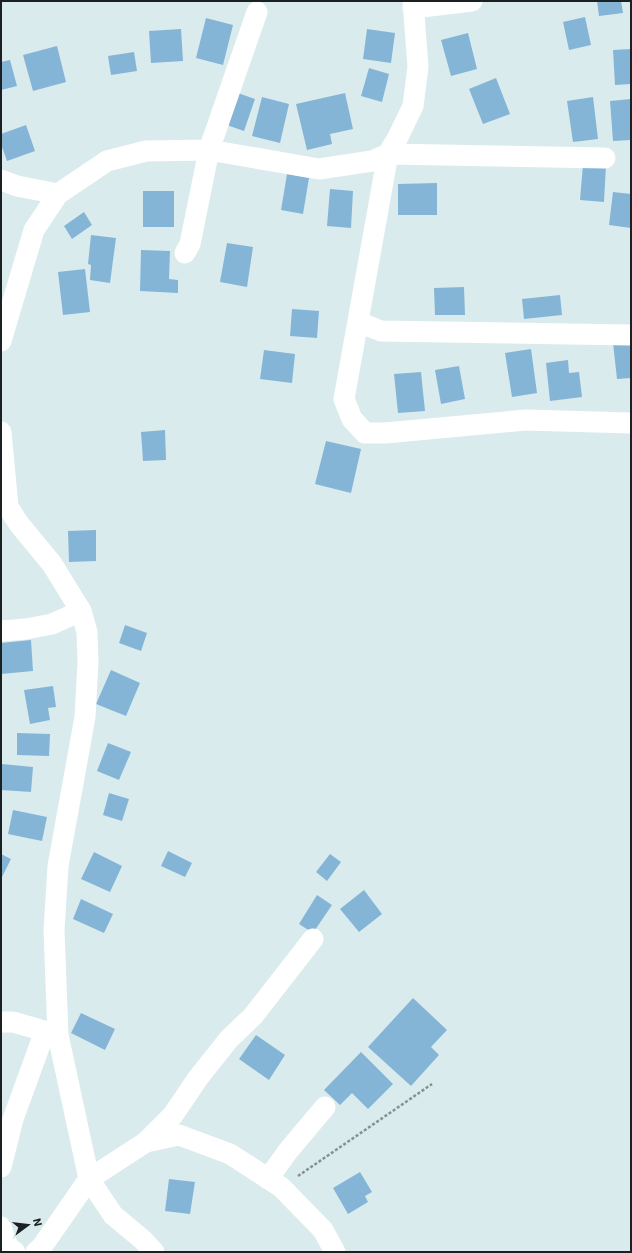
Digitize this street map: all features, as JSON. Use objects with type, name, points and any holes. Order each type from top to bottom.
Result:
[{"type":"street","points":[[472,1],[413,5],[418,67],[414,106],[388,154],[344,399],[352,419],[365,433],[385,433],[526,420],[631,422]]},
{"type":"street","points":[[185,253],[190,244],[209,150],[257,12]]},
{"type":"street","points":[[1,341],[34,230],[58,194],[107,161],[146,151],[209,150],[319,169],[372,161],[388,154],[605,158]]},
{"type":"street","points":[[1,180],[17,186],[58,194]]},
{"type":"street","points":[[358,322],[381,331],[631,335]]},
{"type":"street","points":[[1,432],[5,510],[19,524],[52,564],[81,611],[87,632],[88,654],[85,717],[58,866],[54,930],[52,1033],[89,1179],[113,1215],[143,1240],[154,1252]]},
{"type":"street","points":[[1,631],[26,629],[52,624],[81,611]]},
{"type":"street","points":[[36,1252],[41,1248],[89,1179],[146,1142],[173,1116],[198,1078],[224,1044],[253,1016],[313,939]]},
{"type":"street","points":[[1,1022],[13,1022],[52,1033]]},
{"type":"street","points":[[1,1167],[13,1119],[52,1033]]},
{"type":"street","points":[[274,1183],[288,1151],[325,1107]]},
{"type":"street","points":[[146,1142],[179,1135],[230,1154],[274,1183],[323,1230],[335,1252]]},
{"type":"street","points":[[1,1227],[8,1246],[15,1252]]},
{"type":"path","points":[[274,1183],[308,1170],[432,1084]]},
{"type":"building","points":[[597,1],[621,1],[623,13],[599,16]]},
{"type":"building","points":[[585,17],[591,45],[569,50],[563,22]]},
{"type":"building","points":[[206,18],[233,25],[223,65],[196,58]]},
{"type":"building","points":[[181,29],[183,61],[151,63],[149,31]]},
{"type":"building","points":[[367,29],[395,33],[391,63],[363,59]]},
{"type":"building","points":[[468,33],[477,69],[451,76],[441,40]]},
{"type":"building","points":[[57,46],[66,82],[33,91],[23,55]]},
{"type":"building","points":[[631,49],[631,84],[615,85],[613,50]]},
{"type":"building","points":[[134,52],[137,71],[111,75],[108,56]]},
{"type":"building","points":[[10,60],[17,86],[1,90],[1,62]]},
{"type":"building","points":[[369,68],[389,74],[382,102],[361,96]]},
{"type":"building","points":[[496,78],[510,114],[483,124],[469,89]]},
{"type":"building","points":[[232,91],[255,99],[244,131],[221,123]]},
{"type":"building","points":[[345,93],[353,129],[330,134],[332,144],[307,150],[296,104]]},
{"type":"building","points":[[262,97],[289,104],[280,143],[252,136]]},
{"type":"building","points":[[593,97],[598,139],[573,142],[567,101]]},
{"type":"building","points":[[631,99],[631,140],[613,141],[610,101]]},
{"type":"building","points":[[26,125],[35,151],[7,161],[1,144],[1,134]]},
{"type":"building","points":[[583,164],[606,165],[604,202],[580,200]]},
{"type":"building","points":[[287,174],[309,178],[303,214],[281,210]]},
{"type":"building","points":[[437,183],[437,215],[398,215],[398,184]]},
{"type":"building","points":[[330,189],[353,191],[351,228],[327,226]]},
{"type":"building","points":[[143,191],[174,191],[174,227],[143,227]]},
{"type":"building","points":[[613,192],[631,194],[631,228],[609,225]]},
{"type":"building","points":[[84,212],[92,225],[72,239],[64,226]]},
{"type":"building","points":[[91,235],[116,238],[110,283],[90,280],[91,265],[88,264]]},
{"type":"building","points":[[227,243],[253,247],[247,287],[220,282]]},
{"type":"building","points":[[141,250],[170,251],[169,279],[178,280],[178,293],[140,291]]},
{"type":"building","points":[[85,269],[90,312],[63,315],[58,272]]},
{"type":"building","points":[[464,287],[465,315],[435,315],[434,288]]},
{"type":"building","points":[[560,295],[562,315],[524,319],[522,299]]},
{"type":"building","points":[[292,309],[319,311],[317,338],[290,336]]},
{"type":"building","points":[[631,341],[631,378],[617,379],[613,343]]},
{"type":"building","points":[[531,349],[537,393],[512,397],[505,353]]},
{"type":"building","points":[[264,350],[295,354],[292,383],[260,379]]},
{"type":"building","points":[[568,360],[569,373],[579,372],[582,397],[550,401],[546,363]]},
{"type":"building","points":[[459,366],[465,399],[441,404],[435,370]]},
{"type":"building","points":[[421,372],[425,411],[398,413],[394,374]]},
{"type":"building","points":[[165,430],[166,460],[143,461],[141,432]]},
{"type":"building","points":[[326,441],[361,449],[351,493],[315,484]]},
{"type":"building","points":[[96,530],[96,561],[69,562],[68,531]]},
{"type":"building","points":[[125,625],[147,633],[141,651],[119,643]]},
{"type":"building","points":[[31,640],[33,671],[1,674],[1,643]]},
{"type":"building","points":[[111,670],[140,683],[126,716],[96,704]]},
{"type":"building","points":[[53,686],[56,707],[48,708],[50,720],[30,724],[24,690]]},
{"type":"building","points":[[17,733],[50,734],[49,756],[17,755]]},
{"type":"building","points":[[108,743],[131,752],[119,780],[97,771]]},
{"type":"building","points":[[2,764],[33,767],[31,792],[1,790]]},
{"type":"building","points":[[109,793],[129,799],[122,821],[103,815]]},
{"type":"building","points":[[13,810],[47,817],[42,841],[8,834]]},
{"type":"building","points":[[168,851],[192,863],[185,877],[161,866]]},
{"type":"building","points":[[94,852],[122,866],[110,892],[81,879]]},
{"type":"building","points":[[1,854],[11,859],[1,879]]},
{"type":"building","points":[[330,854],[341,862],[327,881],[316,872]]},
{"type":"building","points":[[364,890],[382,914],[359,932],[340,909]]},
{"type":"building","points":[[317,895],[332,905],[313,933],[299,924]]},
{"type":"building","points":[[81,899],[113,914],[104,933],[73,919]]},
{"type":"building","points":[[413,998],[447,1030],[431,1047],[439,1055],[411,1086],[368,1047]]},
{"type":"building","points":[[81,1013],[115,1029],[105,1050],[71,1033]]},
{"type":"building","points":[[256,1035],[285,1055],[269,1080],[239,1059]]},
{"type":"building","points":[[361,1052],[393,1084],[368,1109],[352,1093],[340,1105],[324,1090]]},
{"type":"building","points":[[360,1172],[372,1192],[365,1196],[368,1202],[348,1214],[333,1188]]},
{"type":"building","points":[[169,1179],[195,1182],[190,1214],[165,1211]]}]
